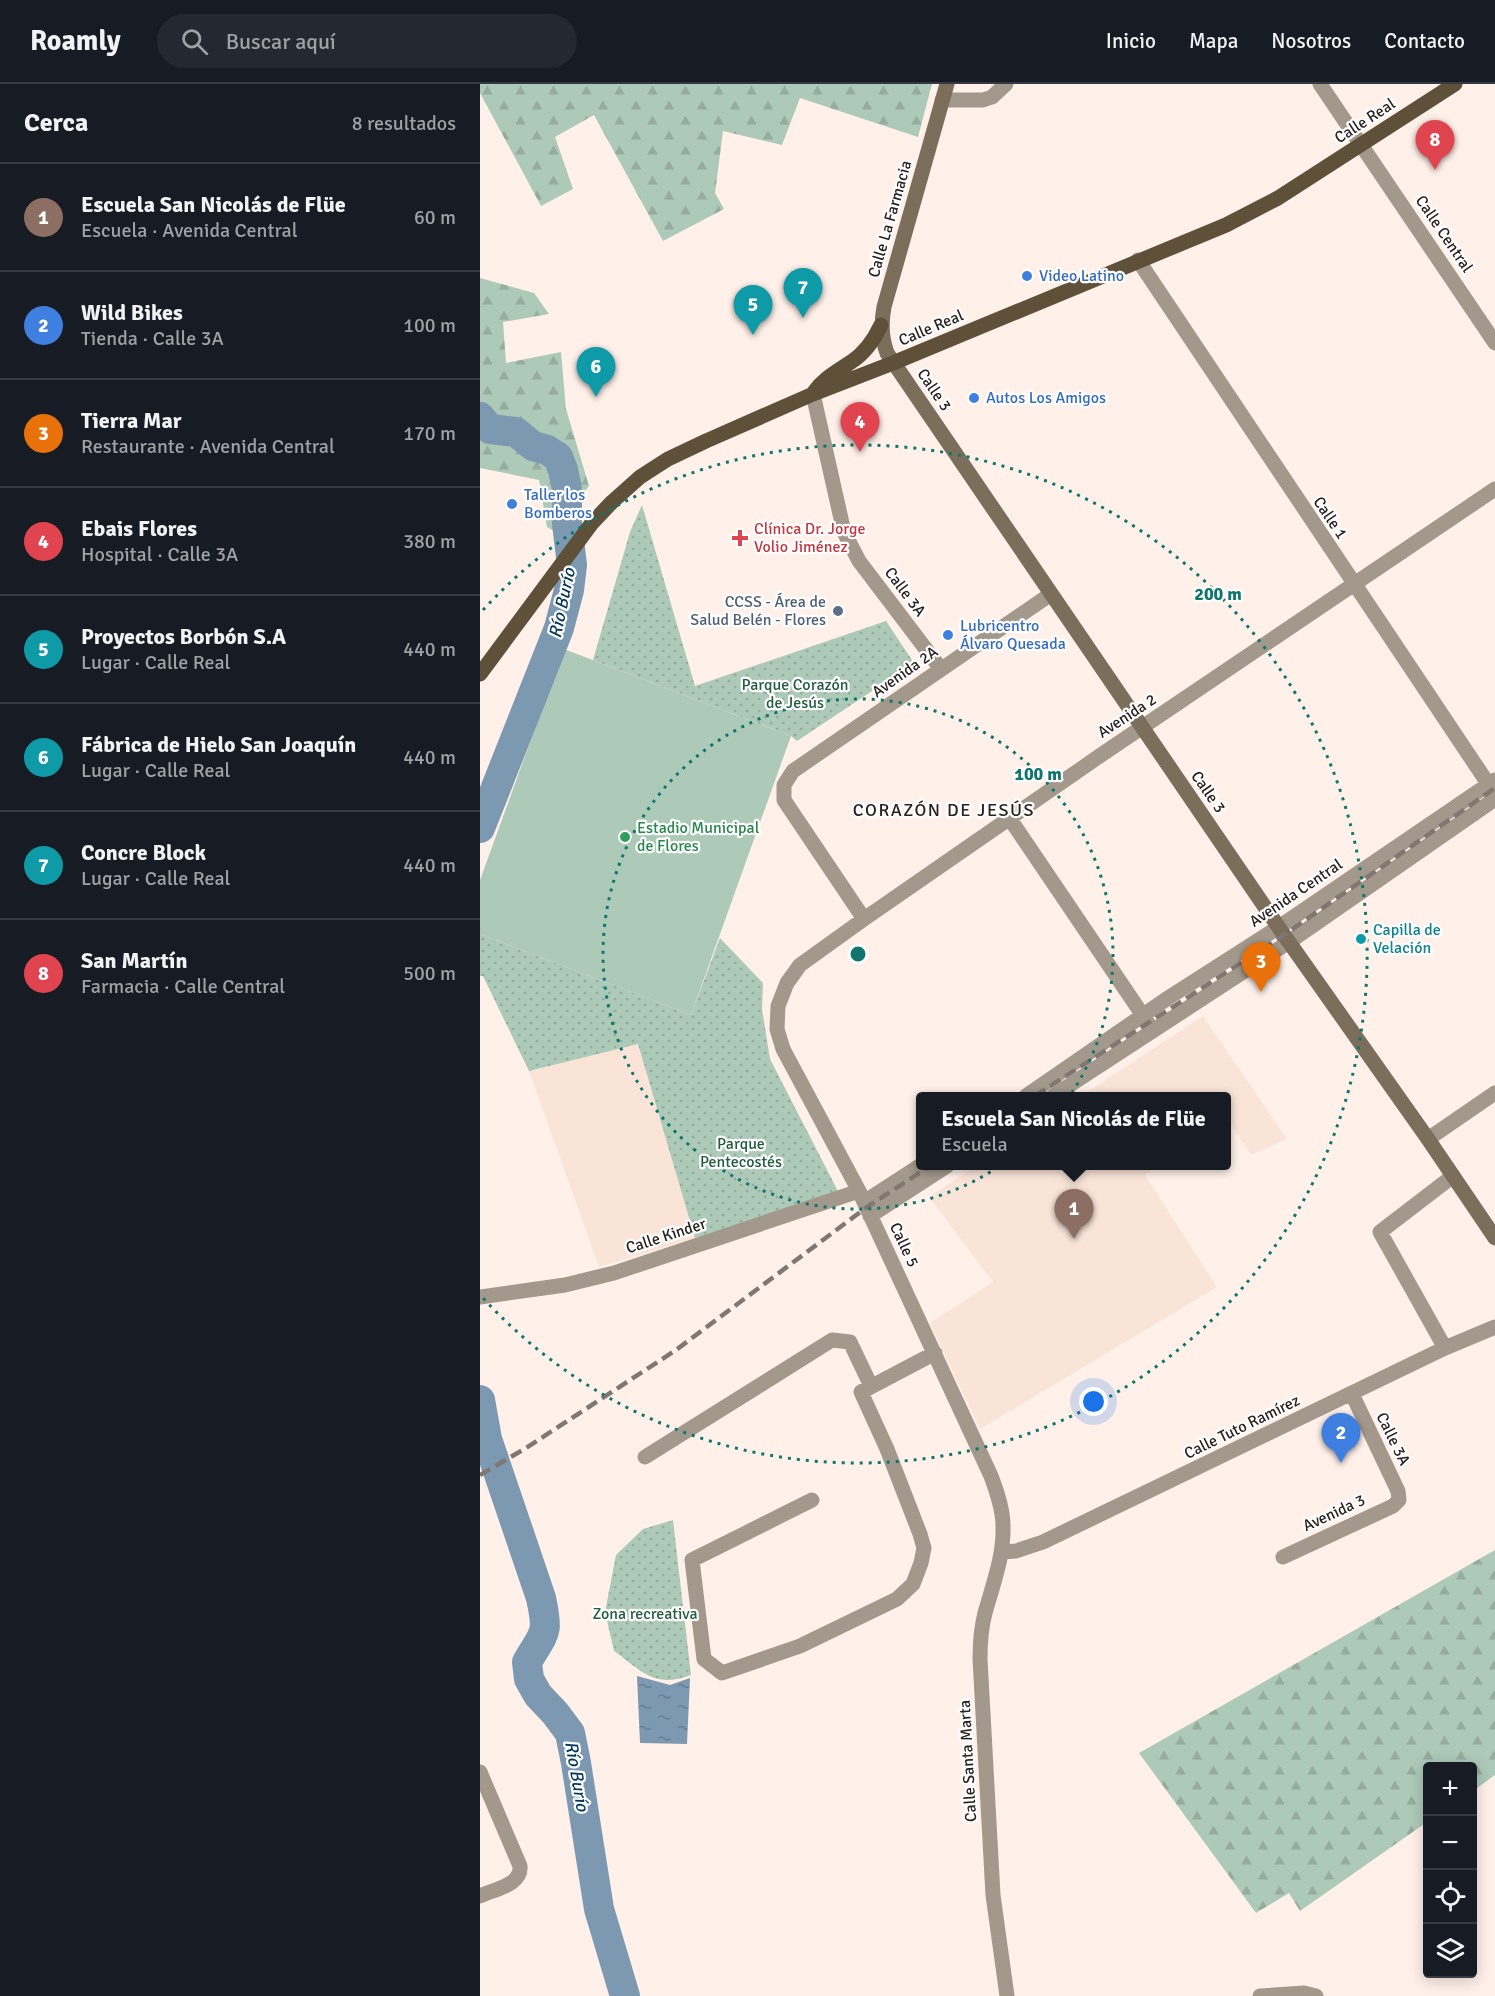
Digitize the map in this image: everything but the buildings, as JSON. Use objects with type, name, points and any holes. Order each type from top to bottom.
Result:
[{"type":"main road","name":"Calle La Farmacia","points":[[893,363],[883,343],[881,325],[884,306],[947,84]]},
{"type":"main road","name":"Calle Real","points":[[480,674],[592,523],[640,477],[668,459],[813,394],[1226,225],[1278,198],[1455,84]]},
{"type":"main road","points":[[813,394],[821,382],[854,361],[868,348],[881,325]]},
{"type":"main road","name":"Calle 3","points":[[893,363],[1289,942],[1495,1238]]},
{"type":"street","points":[[942,100],[983,100],[992,97],[1006,84]]},
{"type":"street","name":"Calle Central","points":[[1320,84],[1495,343]]},
{"type":"street","name":"Calle 1","points":[[1138,260],[1354,586],[1493,789]]},
{"type":"street","name":"Calle 3A","points":[[813,394],[849,544],[859,561],[940,669]]},
{"type":"street","name":"Avenida 2","points":[[787,983],[800,965],[864,919],[1495,489]]},
{"type":"street","name":"Avenida 2A","points":[[864,919],[784,801],[783,785],[793,771],[1051,594]]},
{"type":"street","points":[[1059,1092],[1289,942],[1493,789]]},
{"type":"street","name":"Avenida Central","points":[[1032,1092],[1143,1016],[1493,789]]},
{"type":"street","points":[[1010,819],[1152,1030]]},
{"type":"street","name":"Calle 5","points":[[787,983],[778,1006],[777,1029],[783,1049],[865,1203],[992,1476],[1003,1526]]},
{"type":"street","points":[[1428,1139],[1495,1093]]},
{"type":"street","points":[[865,1203],[916,1168]]},
{"type":"street","points":[[865,1203],[939,1170]]},
{"type":"street","points":[[1445,1348],[1380,1232],[1453,1176]]},
{"type":"street","name":"Calle Kinder","points":[[480,1297],[565,1285],[865,1203]]},
{"type":"street","name":"Calle Tuto Ramírez","points":[[1002,1552],[1017,1551],[1043,1542],[1445,1348],[1495,1327]]},
{"type":"street","points":[[645,1457],[832,1340],[850,1342],[871,1386]]},
{"type":"street","points":[[812,1500],[692,1560],[704,1659],[722,1673],[800,1646],[897,1599],[913,1584],[924,1548],[888,1449],[861,1392],[935,1353]]},
{"type":"street","name":"Calle 3A","points":[[1352,1394],[1398,1491],[1399,1500]]},
{"type":"street","name":"Avenida 3","points":[[1283,1557],[1393,1506],[1399,1500]]},
{"type":"street","name":"Calle Santa Marta","points":[[1003,1526],[1002,1552],[980,1637],[980,1659],[993,1895],[1006,1996]]},
{"type":"street","points":[[480,1772],[521,1870],[520,1875],[513,1882],[480,1896]]},
{"type":"street","points":[[1260,1996],[1305,1993],[1316,1996]]},
{"type":"shaded area","points":[[1203,1016],[1287,1139],[1251,1155],[1231,1125],[1231,1092],[1087,1092]]},
{"type":"shaded area","points":[[638,1044],[695,1238],[599,1267],[529,1071]]},
{"type":"shaded area","points":[[970,1170],[1152,1170],[1145,1175],[1217,1287],[980,1429],[930,1323],[993,1282],[929,1197]]},
{"type":"green space","points":[[480,84],[932,84],[918,137],[800,98],[782,145],[723,131],[715,193],[724,209],[663,241],[594,115],[555,137],[573,189],[541,206],[480,93]]},
{"type":"green space","points":[[480,278],[534,293],[549,314],[503,322],[506,363],[561,352],[566,409],[589,486],[554,531],[547,527],[539,480],[480,468]]},
{"type":"green space","name":"Parque Corazón de Jesús","points":[[642,505],[695,686],[886,621],[914,663],[797,741],[791,736],[593,660],[630,532]]},
{"type":"green space","name":"Estadio Municipal de Flores","points":[[564,649],[791,736],[691,1015],[480,934],[480,880]]},
{"type":"green space","name":"Parque Pentecostés","points":[[480,934],[691,1015],[720,938],[763,983],[762,1009],[770,1059],[841,1197],[695,1238],[638,1044],[529,1071],[483,976],[480,976]]},
{"type":"green space","name":"Zona recreativa","points":[[673,1520],[691,1675],[667,1680],[649,1676],[614,1651],[605,1612],[616,1555],[643,1529]]},
{"type":"green space","points":[[1495,1550],[1495,1775],[1477,1788],[1477,1762],[1423,1762],[1423,1825],[1300,1911],[1289,1893],[1256,1913],[1139,1753]]},
{"type":"water","points":[[637,1676],[670,1685],[690,1678],[687,1744],[640,1743]]},
{"type":"waterway","name":"Río Burío","points":[[480,417],[490,429],[516,432],[533,446],[547,450],[558,457],[567,489],[567,524],[572,565],[569,590],[559,628],[480,828]]},
{"type":"waterway","name":"Río Burío","points":[[480,1400],[487,1439],[541,1598],[545,1619],[544,1632],[527,1662],[529,1679],[538,1695],[570,1733],[599,1909],[625,1996]]},
{"type":"railway","points":[[1041,1092],[1284,935],[1495,788]]},
{"type":"railway","points":[[480,1475],[526,1448],[676,1350],[867,1207],[924,1170]]},
{"type":"place","name":"San Martín","points":[[1435,170]]},
{"type":"place","name":"Video Latino","points":[[1027,276]]},
{"type":"place","name":"Concre Block","points":[[803,318]]},
{"type":"place","name":"Proyectos Borbón S.A","points":[[753,335]]},
{"type":"place","name":"Fábrica de Hielo San Joaquín","points":[[596,397]]},
{"type":"place","name":"Autos Los Amigos","points":[[974,398]]},
{"type":"place","name":"Ebais Flores","points":[[860,452]]},
{"type":"place","name":"Taller los Bomberos","points":[[512,504]]},
{"type":"place","name":"Clínica Dr. Jorge Volio Jiménez","points":[[740,538]]},
{"type":"place","name":"CCSS - Área de Salud Belén - Flores","points":[[838,611]]},
{"type":"place","name":"Lubricentro Álvaro Quesada","points":[[948,635]]},
{"type":"place","name":"Estadio Municipal de Flores","points":[[625,837]]},
{"type":"place","name":"Capilla de Velación","points":[[1361,939]]},
{"type":"place","name":"Tierra Mar","points":[[1261,992]]},
{"type":"place","name":"Escuela San Nicolás de Flüe","points":[[1074,1239]]},
{"type":"place","name":"Wild Bikes","points":[[1341,1463]]},
{"type":"district","name":"CORAZÓN DE JESÚS","points":[[944,810]]}]
